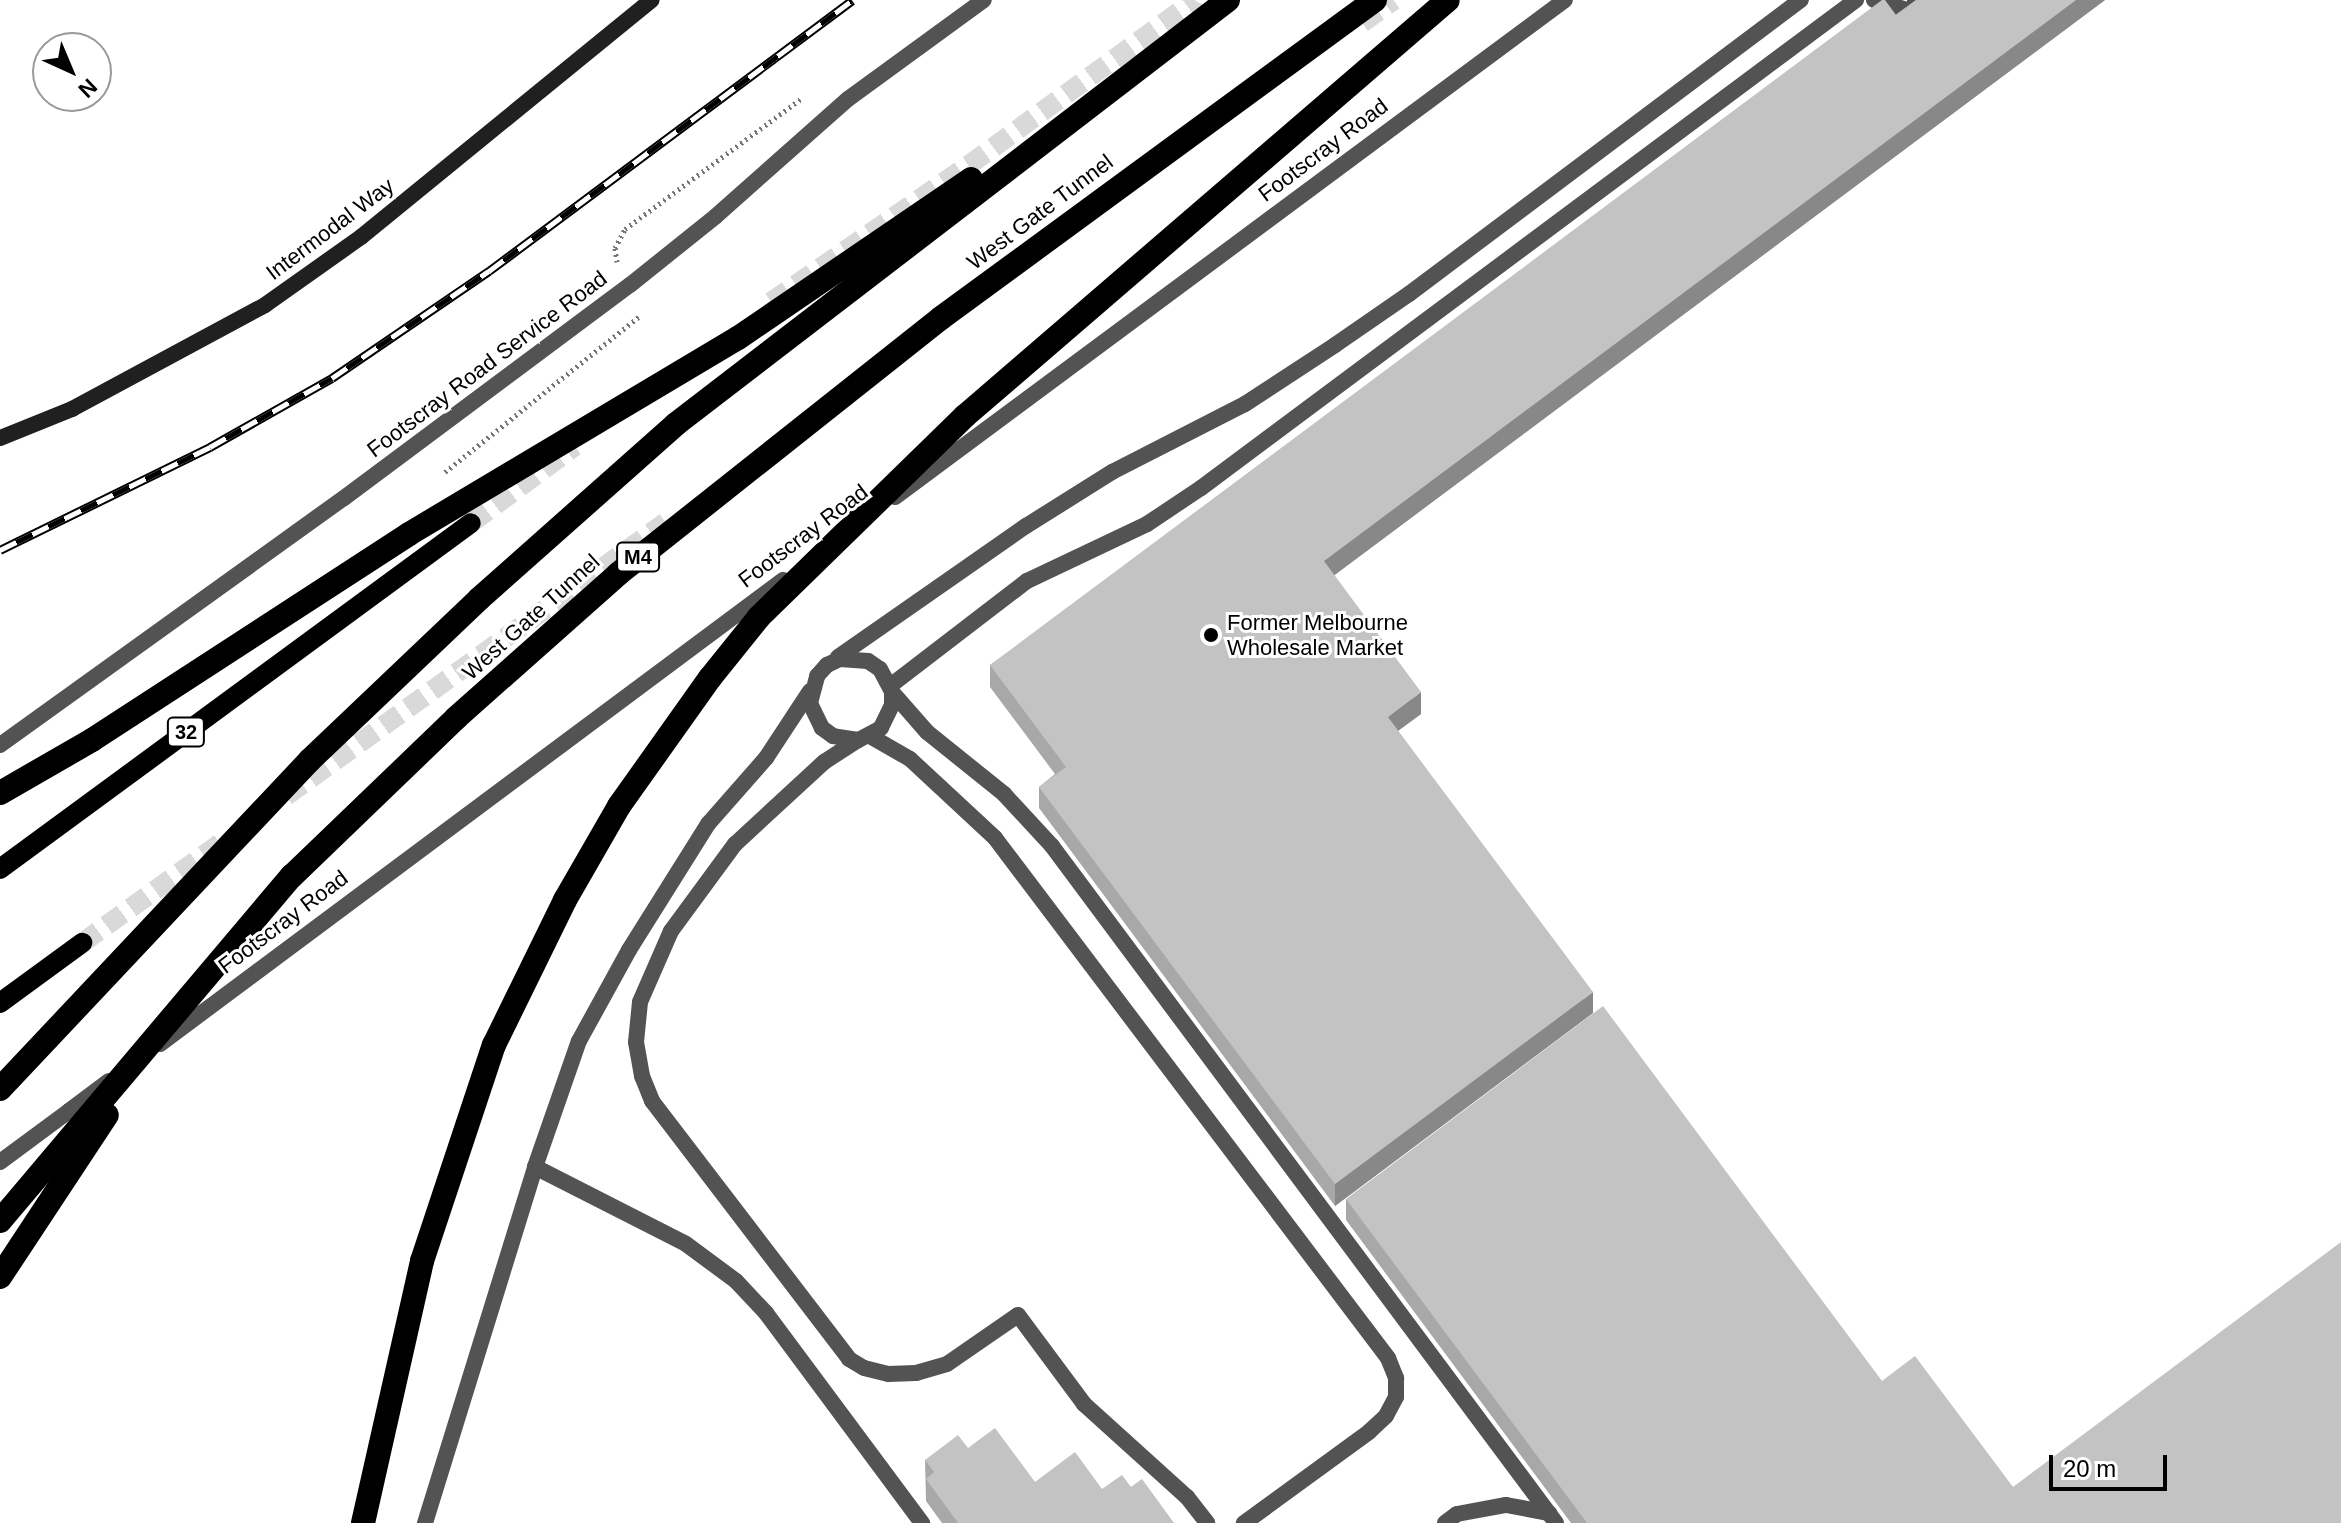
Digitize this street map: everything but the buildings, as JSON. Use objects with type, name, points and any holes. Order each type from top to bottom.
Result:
[{"type":"highway","points":[[0,1089],[310,760],[479,599],[676,424],[1228,0]]},
{"type":"highway","name":"West Gate Tunnel","points":[[0,1221],[292,876],[456,718],[618,574],[941,318],[1375,0]]},
{"type":"highway","points":[[363,1523],[422,1261],[494,1045],[565,900],[619,806],[710,678],[759,617],[965,416],[1448,0]]},
{"type":"highway","points":[[0,793],[92,740],[409,534],[738,338],[1194,26]]},
{"type":"highway","points":[[0,1277],[169,1019]]},
{"type":"main road","name":"32","points":[[0,869],[471,523]]},
{"type":"main road","points":[[0,1003],[82,943]]},
{"type":"street","name":"Intermodal Way","points":[[0,438],[72,409],[265,305],[361,237],[652,0]]},
{"type":"street","name":"Footscray Road Service Road","points":[[0,745],[331,507],[630,285],[716,216],[848,99],[984,0]]},
{"type":"street","name":"Footscray Road","points":[[0,1162],[1565,0]]},
{"type":"street","points":[[425,1523],[535,1167],[579,1041],[629,950],[708,824],[766,758],[827,665],[1026,526],[1112,472],[1245,404],[1335,345],[1801,0]]},
{"type":"street","points":[[1207,1523],[1178,1488],[1084,1404],[1018,1315],[947,1364],[916,1373],[888,1374],[864,1368],[849,1359],[652,1101],[642,1076],[636,1042],[640,1002],[671,931],[735,844],[824,762],[864,738],[888,717],[891,689],[1027,581],[1147,524],[1201,488],[1856,0]]},
{"type":"street","points":[[1874,0],[1917,13],[1915,0]]},
{"type":"street","points":[[827,665],[840,659],[868,661],[880,669],[891,689],[927,732],[1004,794],[1052,846],[1553,1518]]},
{"type":"street","points":[[811,689],[810,703],[822,728],[833,736],[864,738],[910,759],[995,838],[1388,1358],[1396,1378],[1396,1397],[1386,1416],[1369,1432],[1244,1523]]},
{"type":"street","points":[[535,1167],[686,1244],[736,1281],[766,1313],[922,1523]]},
{"type":"street","points":[[1445,1523],[1457,1514],[1506,1505],[1553,1518]]},
{"type":"tunnel","points":[[771,302],[969,165],[1195,0]]},
{"type":"tunnel","points":[[1362,23],[1394,0]]},
{"type":"tunnel","points":[[471,523],[575,446]]},
{"type":"tunnel","points":[[286,796],[666,522]]},
{"type":"tunnel","points":[[82,943],[225,840]]},
{"type":"railway","points":[[0,550],[210,447],[332,378],[489,271],[852,0]]},
{"type":"place","name":"Former Melbourne Wholesale Market","points":[[1211,635]]}]
